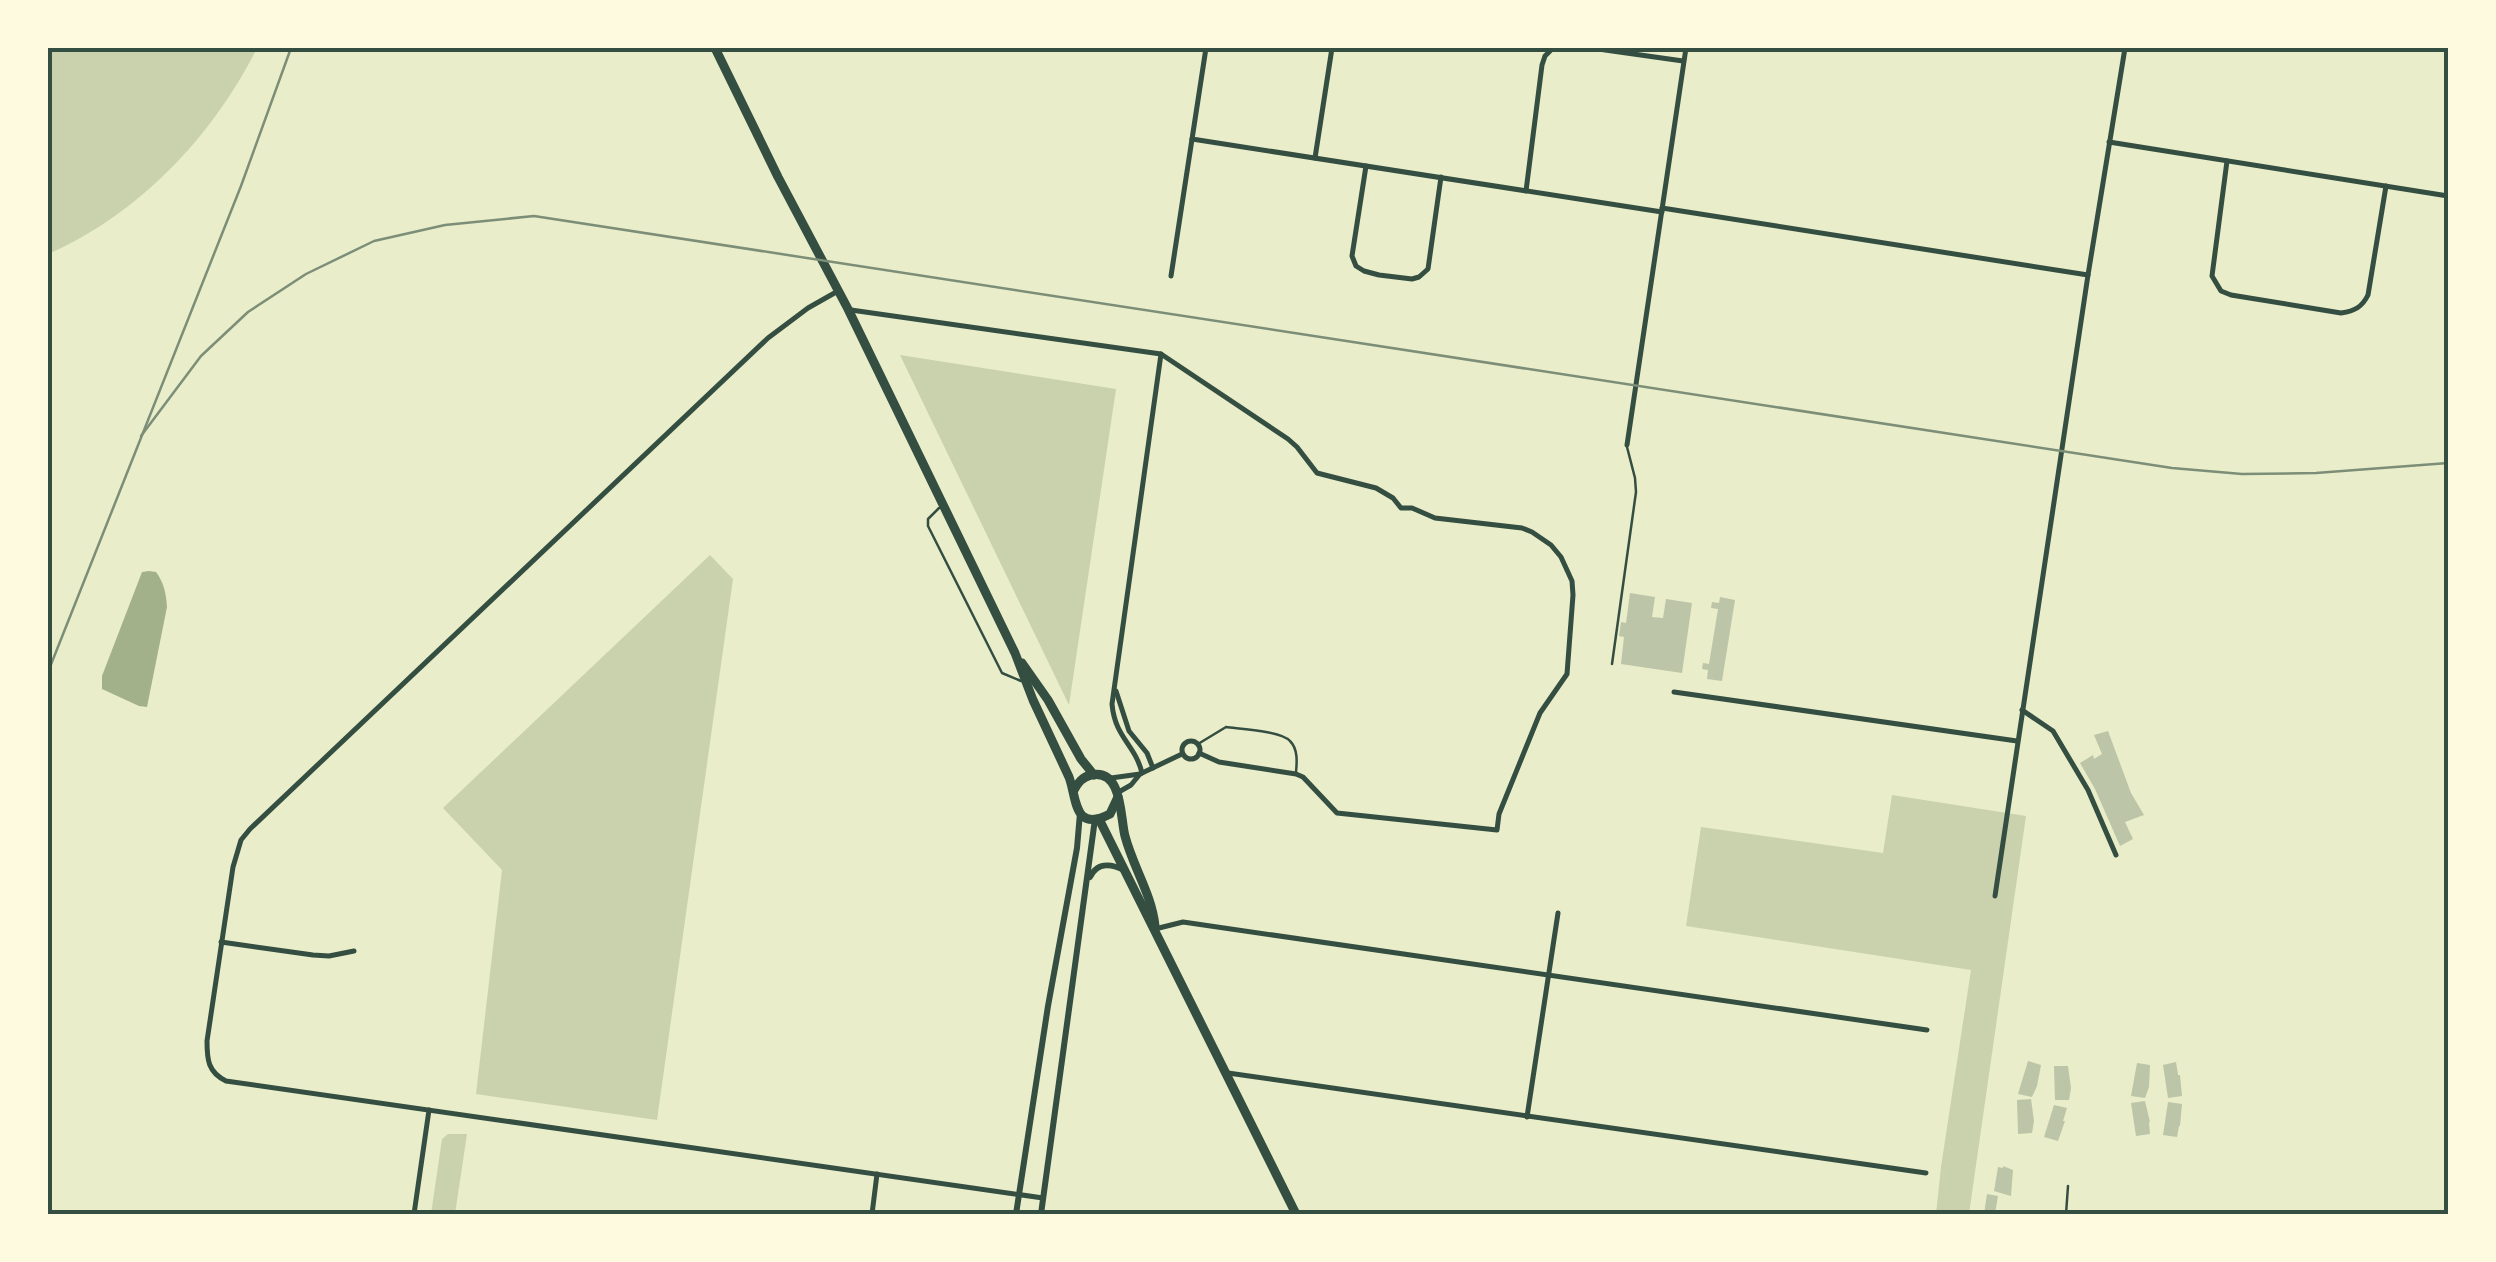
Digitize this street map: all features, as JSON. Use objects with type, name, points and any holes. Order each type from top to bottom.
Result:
[{"type":"main road","points":[[715,48],[848,309],[1015,653],[1074,790],[1074,802],[1080,813],[1097,819],[1110,814],[1117,795]]},
{"type":"main road","points":[[1015,653],[1048,700],[1081,759],[1094,774],[1108,778],[1114,785],[1125,838],[1154,912],[1156,929]]},
{"type":"main road","points":[[1074,790],[1094,774]]},
{"type":"main road","points":[[1097,819],[1145,916],[1156,929],[1296,1214]]},
{"type":"street","points":[[1171,276],[1206,48]]},
{"type":"street","points":[[1315,158],[1332,48]]},
{"type":"street","points":[[1526,191],[1542,65],[1552,48]]},
{"type":"street","points":[[1591,48],[1684,61]]},
{"type":"street","points":[[1627,445],[1686,48]]},
{"type":"street","points":[[1994,896],[2124,48]]},
{"type":"street","points":[[1192,139],[2088,275]]},
{"type":"street","points":[[2109,142],[2448,196]]},
{"type":"street","points":[[2228,161],[2212,276],[2221,291],[2341,313],[2353,312],[2368,294],[2386,186]]},
{"type":"street","points":[[1366,166],[1352,256],[1364,272],[1401,278],[1419,276],[1428,269],[1442,177]]},
{"type":"street","points":[[838,290],[768,338],[250,829],[236,853],[206,1041],[207,1060],[211,1070],[226,1081],[1043,1198]]},
{"type":"street","points":[[848,309],[1161,354],[1288,439],[1317,474],[1376,488],[1393,498],[1400,508],[1412,508],[1435,518],[1522,528],[1551,545],[1561,557],[1572,581],[1573,595],[1567,674],[1540,713],[1497,830],[1338,813],[1303,777],[1220,762],[1200,753]]},
{"type":"street","points":[[1141,774],[1139,758],[1124,742],[1115,724],[1112,704],[1161,354]]},
{"type":"street","points":[[1114,688],[1129,731],[1147,753],[1153,768]]},
{"type":"street","points":[[1674,692],[2017,740]]},
{"type":"street","points":[[2022,710],[2053,731],[2088,790],[2116,855]]},
{"type":"street","points":[[1182,754],[1182,747],[1192,741],[1198,744],[1200,753]]},
{"type":"street","points":[[1182,754],[1190,760],[1200,753]]},
{"type":"street","points":[[1117,795],[1141,774],[1182,754]]},
{"type":"street","points":[[1108,778],[1141,774]]},
{"type":"street","points":[[1016,1214],[1080,813]]},
{"type":"street","points":[[1041,1214],[1097,819]]},
{"type":"street","points":[[1085,887],[1098,867],[1115,866],[1126,871]]},
{"type":"street","points":[[1528,1118],[1558,913]]},
{"type":"street","points":[[1156,929],[1183,922],[1927,1030]]},
{"type":"street","points":[[221,942],[312,955],[354,951]]},
{"type":"street","points":[[1225,1072],[1926,1173]]},
{"type":"street","points":[[414,1214],[429,1110]]},
{"type":"street","points":[[872,1214],[877,1174]]},
{"type":"lane","points":[[1612,664],[1636,492],[1627,445]]},
{"type":"lane","points":[[943,504],[928,519],[928,526],[1002,672],[1027,684]]},
{"type":"lane","points":[[1198,744],[1226,726],[1282,736],[1293,744],[1296,774]]},
{"type":"lane","points":[[2066,1214],[2068,1186]]},
{"type":"shaded area","points":[[48,48],[257,48],[219,112],[170,169],[113,217],[48,254]]},
{"type":"shaded area","points":[[900,355],[1116,389],[1069,705]]},
{"type":"shaded area","points":[[710,555],[733,579],[657,1120],[476,1094],[502,870],[443,808]]},
{"type":"shaded area","points":[[142,572],[156,572],[161,580],[167,607],[147,707],[102,689],[102,676]]},
{"type":"shaded area","points":[[1892,795],[2026,816],[1969,1214],[1936,1214],[1971,970],[1686,926],[1701,827],[1883,853]]},
{"type":"shaded area","points":[[448,1134],[467,1134],[455,1214],[431,1214],[442,1139]]},
{"type":"building","points":[[1630,593],[1655,597],[1652,617],[1663,618],[1666,599],[1692,603],[1682,673],[1621,664],[1624,637],[1619,636],[1621,622],[1626,623]]},
{"type":"building","points":[[1720,597],[1735,600],[1722,681],[1707,679],[1708,670],[1702,669],[1703,663],[1709,664],[1718,609],[1711,608],[1712,602],[1719,603]]},
{"type":"building","points":[[2108,731],[2131,793],[2144,815],[2125,822],[2133,839],[2120,846],[2080,763],[2102,754],[2094,735]]},
{"type":"building","points":[[2028,1061],[2041,1065],[2032,1097],[2018,1094]]},
{"type":"building","points":[[2176,1062],[2182,1096],[2168,1098],[2163,1065]]},
{"type":"building","points":[[2137,1063],[2150,1065],[2145,1098],[2131,1096]]},
{"type":"building","points":[[2054,1066],[2068,1066],[2069,1100],[2055,1100]]},
{"type":"building","points":[[2031,1099],[2032,1133],[2018,1134],[2017,1100]]},
{"type":"building","points":[[2145,1101],[2150,1134],[2136,1136],[2131,1103]]},
{"type":"building","points":[[2168,1102],[2182,1104],[2177,1137],[2163,1135]]},
{"type":"building","points":[[2054,1105],[2067,1108],[2058,1141],[2044,1137]]},
{"type":"building","points":[[1998,1167],[2013,1170],[2011,1196],[1994,1191]]},
{"type":"building","points":[[1987,1194],[1998,1196],[1995,1214],[1984,1214]]},
{"type":"railway","points":[[48,672],[241,186],[291,48]]},
{"type":"railway","points":[[141,436],[201,356],[248,312],[306,274],[374,241],[445,225],[534,216],[2172,468],[2242,474],[2316,473],[2448,463]]}]
